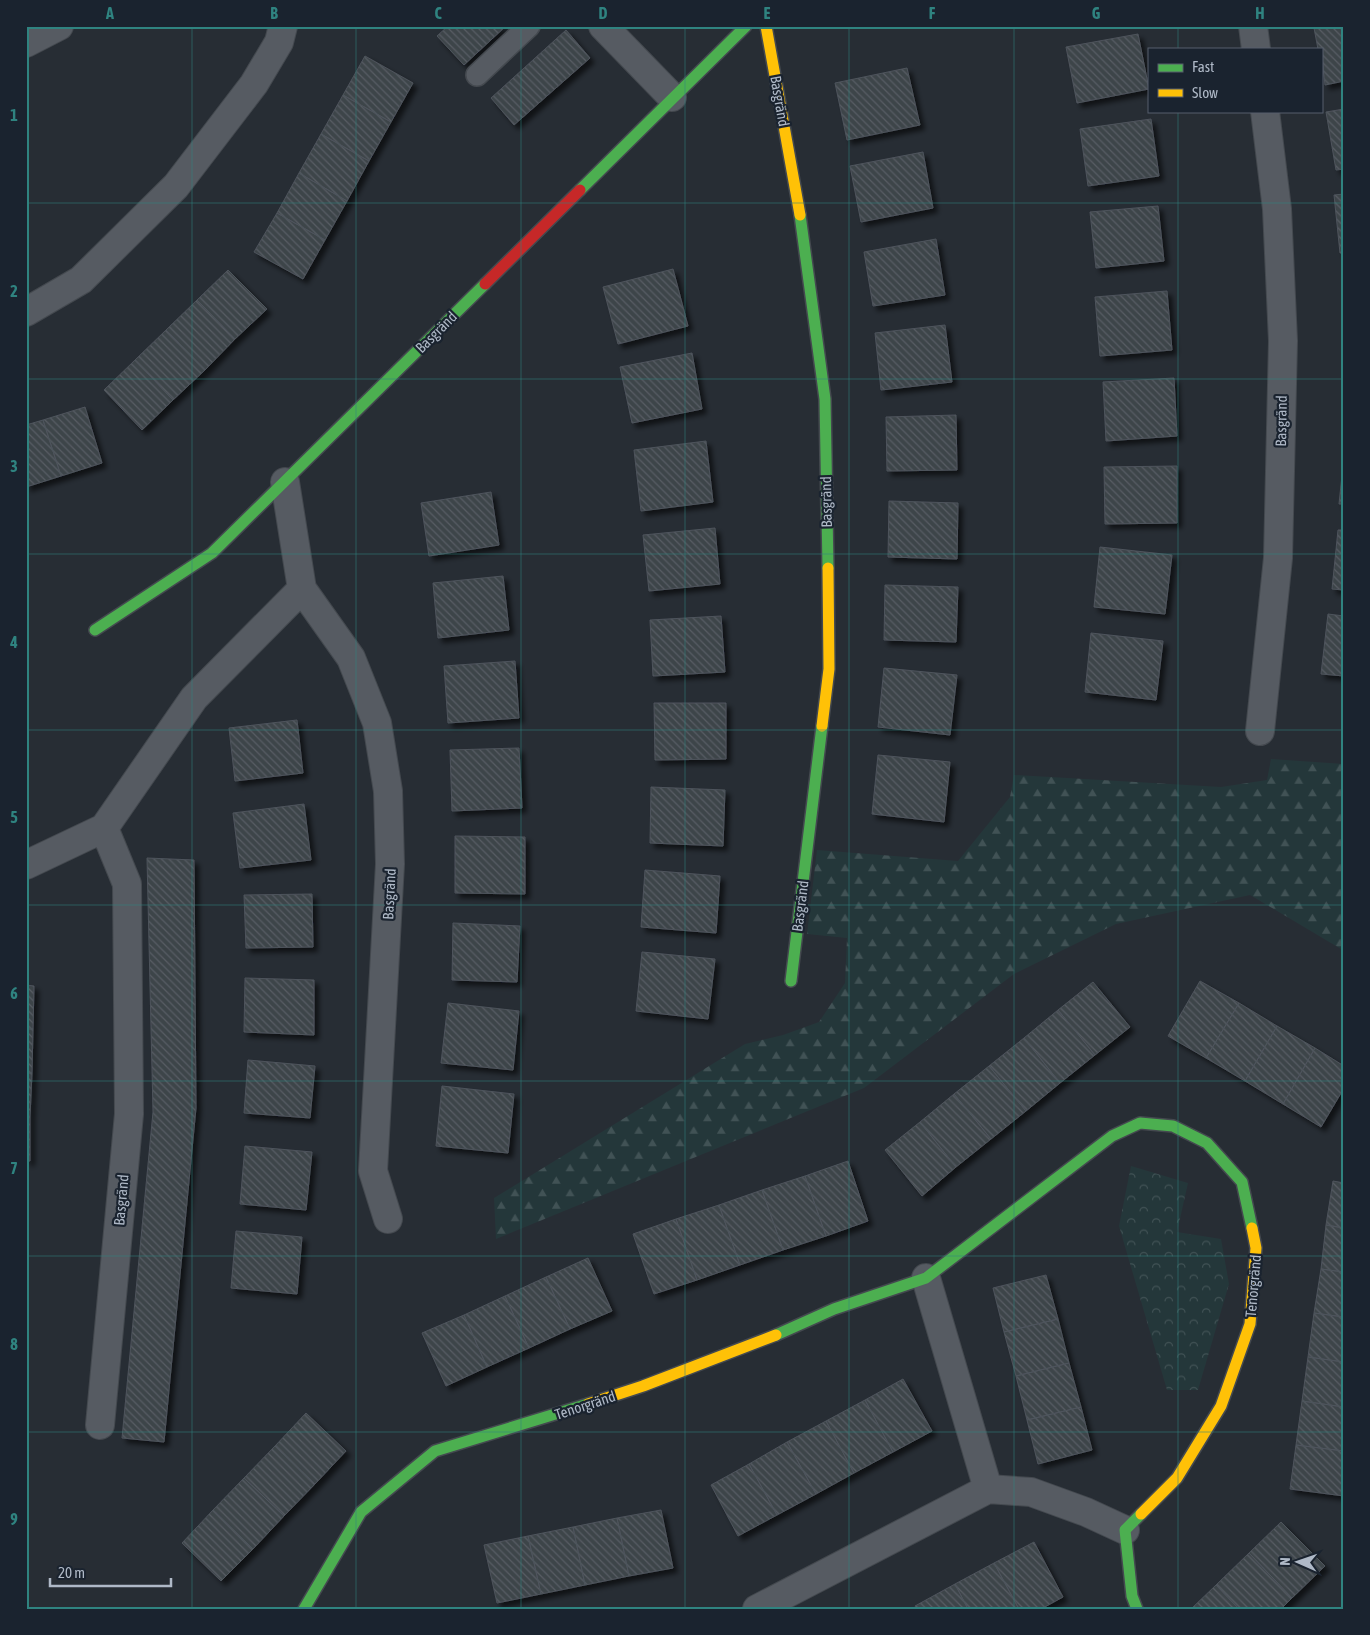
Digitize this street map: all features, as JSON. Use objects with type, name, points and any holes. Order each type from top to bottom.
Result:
[{"type":"street","points":[[26,43],[59,26]]},
{"type":"street","points":[[26,312],[80,280],[176,186],[254,84],[279,42],[283,26]]},
{"type":"street","points":[[603,26],[672,97]]},
{"type":"street","name":"Basgränd","points":[[94,630],[212,554],[672,97],[746,26]]},
{"type":"street","name":"Basgränd","points":[[766,26],[807,257],[825,399],[829,669],[791,981]]},
{"type":"street","points":[[1253,26],[1256,48]]},
{"type":"street","name":"Basgränd","points":[[1260,731],[1278,558],[1283,341],[1277,209],[1266,112]]},
{"type":"street","name":"Basgränd","points":[[285,482],[302,588],[351,658],[377,723],[388,791],[390,864],[373,1171],[388,1219]]},
{"type":"street","points":[[26,865],[104,828],[194,698],[302,588]]},
{"type":"street","name":"Basgränd","points":[[100,1426],[129,1114],[127,884],[104,828]]},
{"type":"street","name":"Tenorgränd","points":[[304,1609],[361,1512],[435,1451],[643,1386],[746,1348],[834,1309],[926,1278],[1112,1136],[1140,1123],[1173,1126],[1207,1143],[1242,1182],[1256,1248],[1250,1324],[1221,1406],[1177,1478],[1125,1530]]},
{"type":"street","points":[[926,1278],[988,1489]]},
{"type":"street","points":[[757,1609],[988,1489],[1031,1492],[1086,1512],[1125,1530],[1132,1596],[1137,1609]]},
{"type":"lane","points":[[476,75],[529,26]]},
{"type":"green space","points":[[1271,759],[1344,764],[1344,955],[1341,949],[1250,895],[1116,924],[1014,974],[864,1088],[496,1239],[494,1198],[745,1044],[783,1035],[819,1022],[845,983],[847,938],[807,934],[817,850],[958,861],[1010,797],[1014,775],[1221,787],[1267,780]]},
{"type":"green space","points":[[1131,1166],[1188,1183],[1177,1232],[1221,1239],[1229,1284],[1198,1390],[1167,1390],[1119,1226]]},
{"type":"building","points":[[448,26],[506,26],[464,65],[437,36]]},
{"type":"building","points":[[1344,26],[1344,81],[1325,85],[1322,48],[1318,48],[1314,28]]},
{"type":"building","points":[[566,30],[590,58],[514,125],[491,98]]},
{"type":"building","points":[[1138,34],[1148,89],[1077,103],[1066,47]]},
{"type":"building","points":[[365,56],[413,83],[391,122],[343,95]]},
{"type":"building","points":[[907,68],[920,125],[847,140],[835,83]]},
{"type":"building","points":[[343,95],[391,122],[369,161],[321,134]]},
{"type":"building","points":[[1344,109],[1344,169],[1336,170],[1326,112]]},
{"type":"building","points":[[1151,119],[1159,176],[1088,186],[1080,129]]},
{"type":"building","points":[[321,134],[369,161],[347,201],[299,173]]},
{"type":"building","points":[[923,152],[933,208],[861,222],[850,166]]},
{"type":"building","points":[[299,173],[347,201],[325,240],[277,213]]},
{"type":"building","points":[[1344,194],[1344,253],[1340,253],[1334,195]]},
{"type":"building","points":[[1158,206],[1164,261],[1096,268],[1090,212]]},
{"type":"building","points":[[277,213],[325,240],[303,279],[254,252]]},
{"type":"building","points":[[936,239],[945,295],[873,306],[864,252]]},
{"type":"building","points":[[673,269],[688,326],[618,344],[603,287]]},
{"type":"building","points":[[228,270],[267,309],[235,339],[197,300]]},
{"type":"building","points":[[1342,279],[1344,279],[1344,315]]},
{"type":"building","points":[[1167,291],[1172,350],[1100,356],[1095,297]]},
{"type":"building","points":[[197,300],[235,339],[205,370],[166,330]]},
{"type":"building","points":[[945,325],[952,382],[881,390],[875,333]]},
{"type":"building","points":[[166,330],[205,370],[173,400],[135,360]]},
{"type":"building","points":[[692,353],[702,409],[632,423],[620,367]]},
{"type":"building","points":[[135,360],[173,400],[142,430],[104,390]]},
{"type":"building","points":[[1174,378],[1177,436],[1106,441],[1103,382]]},
{"type":"building","points":[[85,407],[102,463],[61,476],[43,420]]},
{"type":"building","points":[[956,415],[957,470],[887,471],[886,417]]},
{"type":"building","points":[[43,420],[61,476],[26,487],[26,425]]},
{"type":"building","points":[[706,441],[713,502],[641,511],[634,450]]},
{"type":"building","points":[[1344,456],[1344,504],[1339,504]]},
{"type":"building","points":[[1177,466],[1177,523],[1105,524],[1104,467]]},
{"type":"building","points":[[491,492],[499,545],[429,556],[421,503]]},
{"type":"building","points":[[889,501],[958,503],[957,559],[888,557]]},
{"type":"building","points":[[715,528],[720,584],[649,591],[643,535]]},
{"type":"building","points":[[1338,530],[1344,530],[1344,590],[1332,589]]},
{"type":"building","points":[[1100,547],[1172,555],[1165,614],[1094,607]]},
{"type":"building","points":[[503,576],[509,630],[438,638],[433,583]]},
{"type":"building","points":[[885,585],[958,587],[956,642],[884,640]]},
{"type":"building","points":[[1328,614],[1344,616],[1344,676],[1321,674]]},
{"type":"building","points":[[721,616],[725,672],[653,676],[650,620]]},
{"type":"building","points":[[1091,633],[1163,641],[1156,700],[1085,692]]},
{"type":"building","points":[[515,661],[519,718],[448,723],[444,666]]},
{"type":"building","points":[[884,668],[957,675],[950,735],[878,727]]},
{"type":"building","points":[[654,703],[726,703],[726,759],[655,760]]},
{"type":"building","points":[[297,720],[303,773],[235,781],[229,728]]},
{"type":"building","points":[[519,748],[522,808],[452,811],[450,750]]},
{"type":"building","points":[[878,755],[950,762],[944,822],[872,814]]},
{"type":"building","points":[[651,787],[725,790],[723,846],[650,843]]},
{"type":"building","points":[[304,804],[311,860],[240,868],[233,813]]},
{"type":"building","points":[[455,836],[525,837],[525,894],[455,893]]},
{"type":"building","points":[[147,858],[194,860],[196,1108],[164,1442],[122,1438],[153,1112]]},
{"type":"building","points":[[645,870],[720,876],[716,933],[641,927]]},
{"type":"building","points":[[312,894],[313,947],[246,948],[244,895]]},
{"type":"building","points":[[453,923],[520,926],[517,982],[452,980]]},
{"type":"building","points":[[642,952],[715,959],[708,1019],[636,1011]]},
{"type":"building","points":[[245,978],[314,980],[314,1035],[244,1032]]},
{"type":"building","points":[[1200,981],[1239,1003],[1206,1058],[1168,1036]]},
{"type":"building","points":[[1093,982],[1130,1027],[1095,1055],[1058,1010]]},
{"type":"building","points":[[26,985],[34,986],[33,1029],[26,1029]]},
{"type":"building","points":[[448,1003],[519,1011],[513,1070],[441,1063]]},
{"type":"building","points":[[1239,1003],[1277,1026],[1245,1081],[1206,1058]]},
{"type":"building","points":[[1058,1010],[1095,1055],[1060,1083],[1024,1038]]},
{"type":"building","points":[[1277,1026],[1315,1048],[1283,1104],[1245,1081]]},
{"type":"building","points":[[26,1029],[33,1029],[32,1073],[26,1073]]},
{"type":"building","points":[[1024,1038],[1060,1083],[1026,1111],[989,1066]]},
{"type":"building","points":[[1315,1048],[1344,1066],[1344,1088],[1321,1127],[1283,1104]]},
{"type":"building","points":[[248,1060],[315,1066],[310,1118],[244,1113]]},
{"type":"building","points":[[989,1066],[1026,1111],[991,1139],[954,1094]]},
{"type":"building","points":[[26,1073],[32,1073],[30,1117],[26,1117]]},
{"type":"building","points":[[442,1086],[514,1094],[508,1153],[436,1146]]},
{"type":"building","points":[[954,1094],[991,1139],[956,1167],[920,1122]]},
{"type":"building","points":[[26,1117],[30,1117],[30,1161],[26,1161]]},
{"type":"building","points":[[920,1122],[956,1167],[922,1196],[885,1150]]},
{"type":"building","points":[[245,1146],[312,1152],[306,1210],[240,1204]]},
{"type":"building","points":[[848,1161],[868,1221],[826,1236],[805,1176]]},
{"type":"building","points":[[805,1176],[826,1236],[783,1250],[762,1190]]},
{"type":"building","points":[[1333,1181],[1344,1183],[1344,1228],[1326,1225]]},
{"type":"building","points":[[762,1190],[783,1250],[740,1265],[719,1205]]},
{"type":"building","points":[[719,1205],[740,1265],[697,1280],[676,1219]]},
{"type":"building","points":[[676,1219],[697,1280],[654,1294],[633,1234]]},
{"type":"building","points":[[1326,1225],[1344,1228],[1344,1272],[1321,1269]]},
{"type":"building","points":[[236,1231],[302,1237],[297,1294],[231,1288]]},
{"type":"building","points":[[588,1258],[612,1311],[570,1329],[546,1277]]},
{"type":"building","points":[[1321,1269],[1344,1272],[1344,1317],[1314,1313]]},
{"type":"building","points":[[1046,1275],[1058,1319],[1004,1332],[993,1288]]},
{"type":"building","points":[[546,1277],[570,1329],[529,1348],[505,1296]]},
{"type":"building","points":[[505,1296],[529,1348],[487,1367],[464,1315]]},
{"type":"building","points":[[1314,1313],[1344,1317],[1344,1362],[1308,1357]]},
{"type":"building","points":[[464,1315],[487,1367],[446,1386],[422,1333]]},
{"type":"building","points":[[1058,1319],[1069,1363],[1016,1376],[1004,1332]]},
{"type":"building","points":[[1308,1357],[1344,1362],[1344,1407],[1302,1401]]},
{"type":"building","points":[[1069,1363],[1081,1407],[1027,1420],[1016,1376]]},
{"type":"building","points":[[903,1379],[932,1431],[893,1452],[865,1400]]},
{"type":"building","points":[[865,1400],[893,1452],[854,1473],[826,1421]]},
{"type":"building","points":[[1302,1401],[1344,1407],[1344,1451],[1296,1445]]},
{"type":"building","points":[[1081,1407],[1092,1450],[1038,1464],[1027,1420]]},
{"type":"building","points":[[306,1413],[346,1451],[315,1484],[275,1446]]},
{"type":"building","points":[[826,1421],[854,1473],[816,1494],[787,1442]]},
{"type":"building","points":[[787,1442],[816,1494],[777,1515],[749,1464]]},
{"type":"building","points":[[1296,1445],[1344,1451],[1344,1496],[1290,1489]]},
{"type":"building","points":[[275,1446],[315,1484],[284,1516],[244,1478]]},
{"type":"building","points":[[749,1464],[777,1515],[738,1536],[711,1485]]},
{"type":"building","points":[[244,1478],[284,1516],[253,1549],[213,1510]]},
{"type":"building","points":[[213,1510],[253,1549],[221,1581],[182,1543]]},
{"type":"building","points":[[661,1510],[673,1568],[629,1576],[617,1518]]},
{"type":"building","points":[[617,1518],[629,1576],[585,1585],[573,1527]]},
{"type":"building","points":[[1281,1522],[1325,1566],[1292,1598],[1249,1553]]},
{"type":"building","points":[[573,1527],[585,1585],[541,1594],[528,1536]]},
{"type":"building","points":[[528,1536],[541,1594],[497,1603],[484,1545]]},
{"type":"building","points":[[1034,1542],[1063,1597],[1041,1609],[1019,1609],[994,1563]]},
{"type":"building","points":[[1249,1553],[1292,1598],[1281,1609],[1239,1609],[1216,1585]]},
{"type":"building","points":[[994,1563],[1019,1609],[968,1609],[955,1584]]},
{"type":"building","points":[[955,1584],[968,1609],[917,1609],[915,1606]]},
{"type":"building","points":[[1216,1585],[1239,1609],[1191,1609]]},
{"type":"traffic: fast","points":[[580,190],[746,26]]},
{"type":"traffic: fast","points":[[800,215],[825,399],[828,568]]},
{"type":"traffic: fast","points":[[95,630],[212,553],[485,284]]},
{"type":"traffic: fast","points":[[791,981],[822,726]]},
{"type":"traffic: fast","points":[[776,1335],[834,1309],[926,1278],[1112,1136],[1140,1123],[1173,1126],[1207,1143],[1242,1182],[1252,1228]]},
{"type":"traffic: fast","points":[[304,1609],[361,1512],[435,1451],[588,1404]]},
{"type":"traffic: fast","points":[[1137,1609],[1132,1596],[1125,1530],[1141,1514]]},
{"type":"traffic: slow","points":[[766,26],[800,215]]},
{"type":"traffic: slow","points":[[822,726],[829,669],[828,568]]},
{"type":"traffic: slow","points":[[1141,1514],[1177,1478],[1221,1406],[1250,1324],[1256,1248],[1252,1228]]},
{"type":"traffic: slow","points":[[588,1404],[643,1386],[776,1335]]},
{"type":"traffic: jam","points":[[485,284],[580,190]]}]
